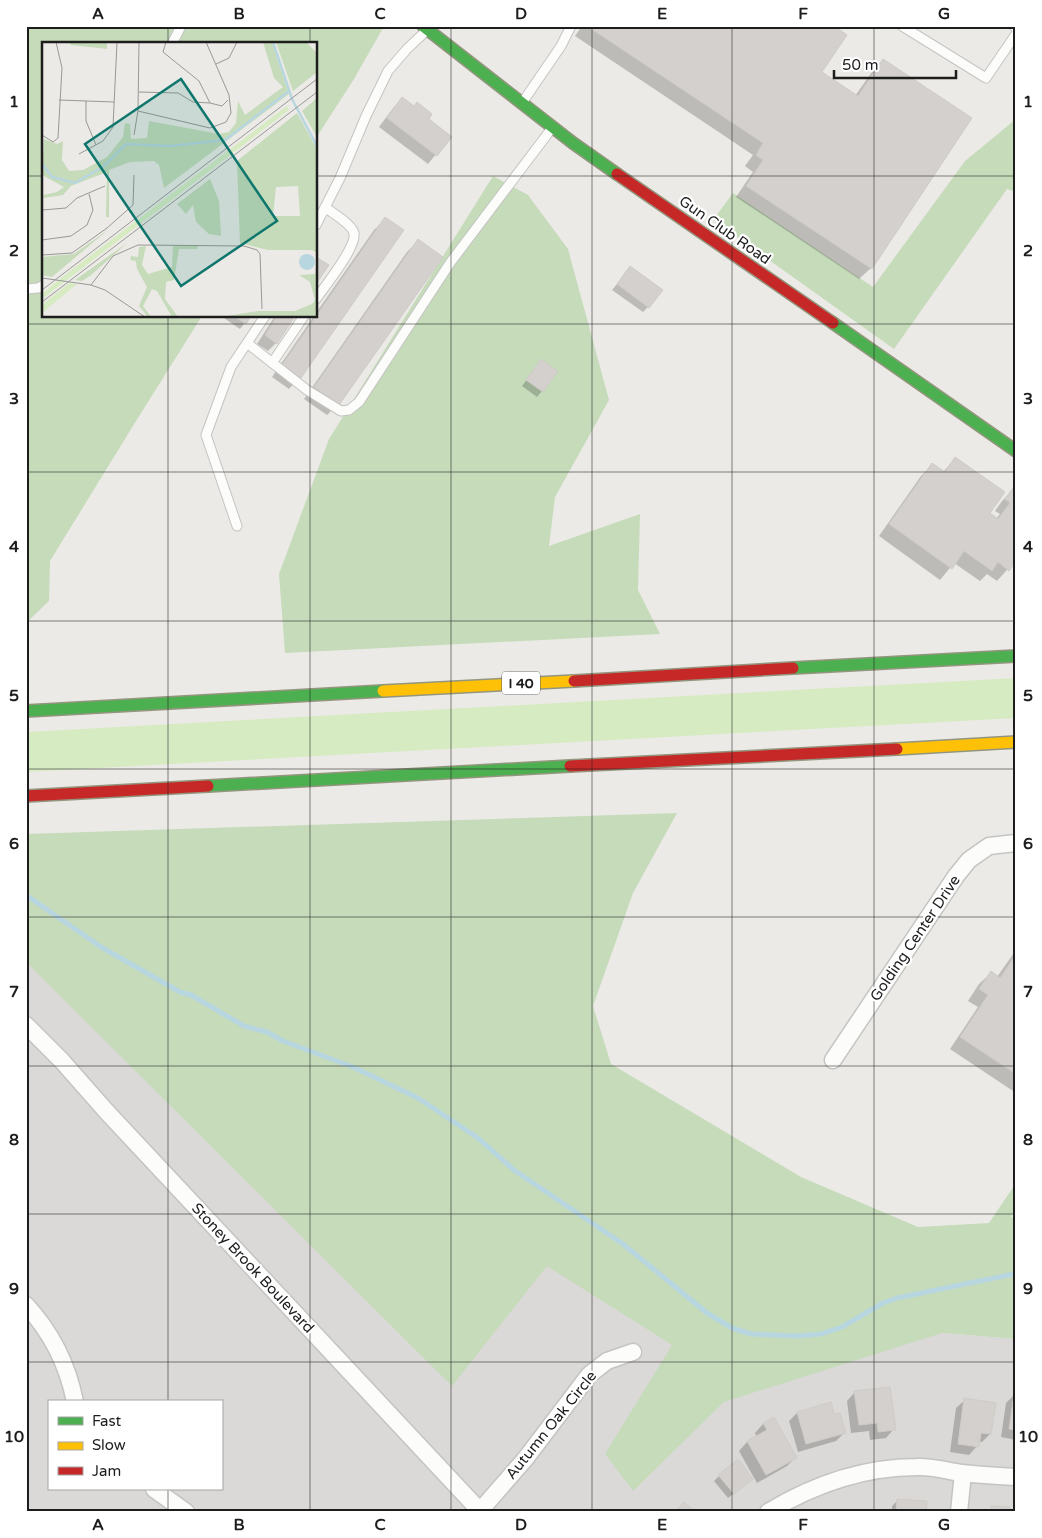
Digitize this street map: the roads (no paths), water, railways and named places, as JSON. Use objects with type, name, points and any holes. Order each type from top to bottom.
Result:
[{"type":"main road","name":"Gun Club Road","points":[[425,28],[588,153],[1016,450]]},
{"type":"main road","name":"I 40","points":[[26,711],[1016,656]]},
{"type":"main road","points":[[26,796],[1016,742]]},
{"type":"street","name":"Golding Center Drive","points":[[833,1060],[969,860],[989,846],[1016,843]]},
{"type":"street","name":"Stoney Brook Boulevard","points":[[26,1025],[62,1061],[106,1112],[479,1511]]},
{"type":"street","points":[[26,1305],[51,1339],[64,1364],[72,1385],[75,1400]]},
{"type":"street","name":"Autumn Oak Circle","points":[[479,1511],[526,1458],[588,1375],[607,1361],[633,1352]]},
{"type":"street","points":[[768,1512],[791,1498],[841,1478],[887,1469],[918,1466],[963,1473],[1016,1477]]},
{"type":"street","points":[[959,1512],[963,1473]]},
{"type":"street","points":[[155,1490],[186,1512]]},
{"type":"lane","points":[[173,42],[181,26]]},
{"type":"lane","points":[[522,103],[561,46],[571,26]]},
{"type":"lane","points":[[902,26],[986,78],[1016,34]]},
{"type":"lane","points":[[318,221],[340,178],[366,116],[388,71],[425,28]]},
{"type":"lane","points":[[247,343],[307,390],[340,411],[349,410],[359,402],[450,263],[552,127]]},
{"type":"lane","points":[[318,296],[350,252],[354,240],[354,232],[350,226],[325,207]]},
{"type":"lane","points":[[26,289],[42,287]]},
{"type":"lane","points":[[237,526],[206,435],[231,367],[264,318]]},
{"type":"lane","points":[[272,362],[303,318]]},
{"type":"waterway","points":[[26,895],[101,947],[180,992],[191,995],[244,1026],[267,1032],[283,1041],[353,1067],[418,1098],[478,1138],[514,1170],[623,1244],[707,1313],[732,1328],[751,1334],[798,1336],[821,1334],[842,1327],[883,1303],[897,1298],[1016,1274]]}]
